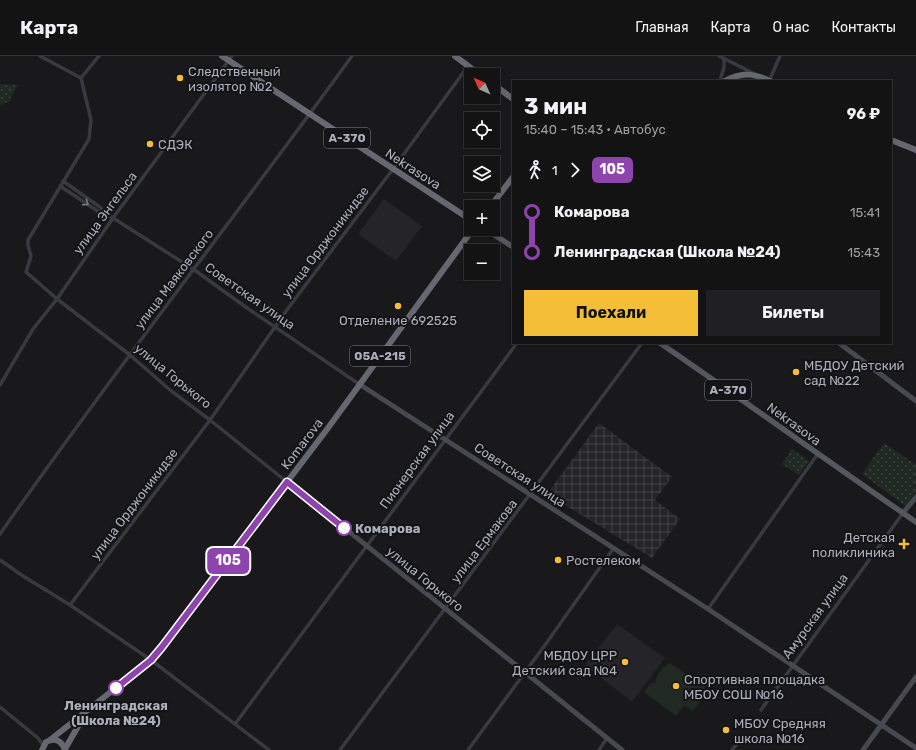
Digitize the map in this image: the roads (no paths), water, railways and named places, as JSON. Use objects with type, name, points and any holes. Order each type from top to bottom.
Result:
[{"type":"highway","name":"Nekrasova","points":[[222,56],[230,58],[309,114],[464,215]]},
{"type":"highway","points":[[455,56],[471,68]]},
{"type":"highway","points":[[727,80],[744,74],[758,75],[767,80]]},
{"type":"highway","points":[[500,89],[512,98]]},
{"type":"highway","points":[[892,140],[916,150]]},
{"type":"highway","points":[[495,200],[512,178]]},
{"type":"highway","name":"Komarova","points":[[85,713],[151,660],[328,428],[468,236]]},
{"type":"highway","name":"05А-215","points":[[38,750],[85,713]]},
{"type":"highway","name":"05А-215","points":[[65,750],[85,713]]},
{"type":"highway","points":[[45,744],[55,740],[59,741],[65,750]]},
{"type":"main road","points":[[495,236],[512,246]]},
{"type":"main road","name":"Nekrasova","points":[[661,344],[916,522]]},
{"type":"main road","points":[[840,344],[916,401]]},
{"type":"main road","name":"Советская улица","points":[[359,384],[708,609],[916,748]]},
{"type":"main road","name":"улица Горького","points":[[287,482],[622,750]]},
{"type":"main road","name":"Амурская улица","points":[[903,513],[916,497]]},
{"type":"main road","points":[[863,750],[916,677]]},
{"type":"street","points":[[40,56],[81,78],[91,120],[90,134],[87,142],[60,186]]},
{"type":"street","points":[[81,78],[99,56]]},
{"type":"street","name":"улица Маяковского","points":[[0,534],[42,474],[352,56]]},
{"type":"street","points":[[719,56],[758,75]]},
{"type":"street","points":[[769,80],[780,56]]},
{"type":"street","name":"улица Энгельса","points":[[0,385],[33,330],[57,299],[113,218],[230,58]]},
{"type":"street","points":[[720,80],[724,67],[724,58]]},
{"type":"street","name":"улица Орджоникидзе","points":[[70,605],[210,420],[275,326],[468,66]]},
{"type":"street","name":"Советская улица","points":[[63,181],[97,204],[113,218],[193,269],[359,384]]},
{"type":"street","name":"Советская улица","points":[[60,186],[102,214],[113,218]]},
{"type":"street","name":"улица Горького","points":[[60,186],[28,240],[31,256],[26,269],[28,274],[57,299],[130,355],[170,390],[287,482]]},
{"type":"street","name":"Пионерская улица","points":[[235,724],[516,344]]},
{"type":"street","name":"улица Ермакова","points":[[340,750],[531,495],[622,368],[641,344]]},
{"type":"street","points":[[708,609],[817,454]]},
{"type":"street","name":"Амурская улица","points":[[761,710],[903,513]]},
{"type":"street","points":[[468,750],[613,549]]},
{"type":"street","points":[[0,560],[151,660],[269,750]]},
{"type":"street","points":[[0,707],[45,744]]},
{"type":"street","points":[[732,750],[742,737]]},
{"type":"street","points":[[599,750],[607,738]]},
{"type":"place","name":"Следственный изолятор №2","points":[[180,78]]},
{"type":"place","name":"СДЭК","points":[[150,144]]},
{"type":"place","name":"Отделение 692525","points":[[398,306]]},
{"type":"place","name":"МБДОУ Детский сад №22","points":[[796,372]]},
{"type":"place","name":"Комарова","points":[[344,528]]},
{"type":"place","name":"Детская поликлиника","points":[[904,544]]},
{"type":"place","name":"Ростелеком","points":[[558,560]]},
{"type":"place","name":"МБДОУ ЦРР Детский сад №4","points":[[625,662]]},
{"type":"place","name":"Спортивная площадка МБОУ СОШ №16","points":[[676,686]]},
{"type":"place","name":"Ленинградская (Школа №24)","points":[[116,688]]},
{"type":"place","name":"МБОУ Средняя школа №16","points":[[726,730]]}]
